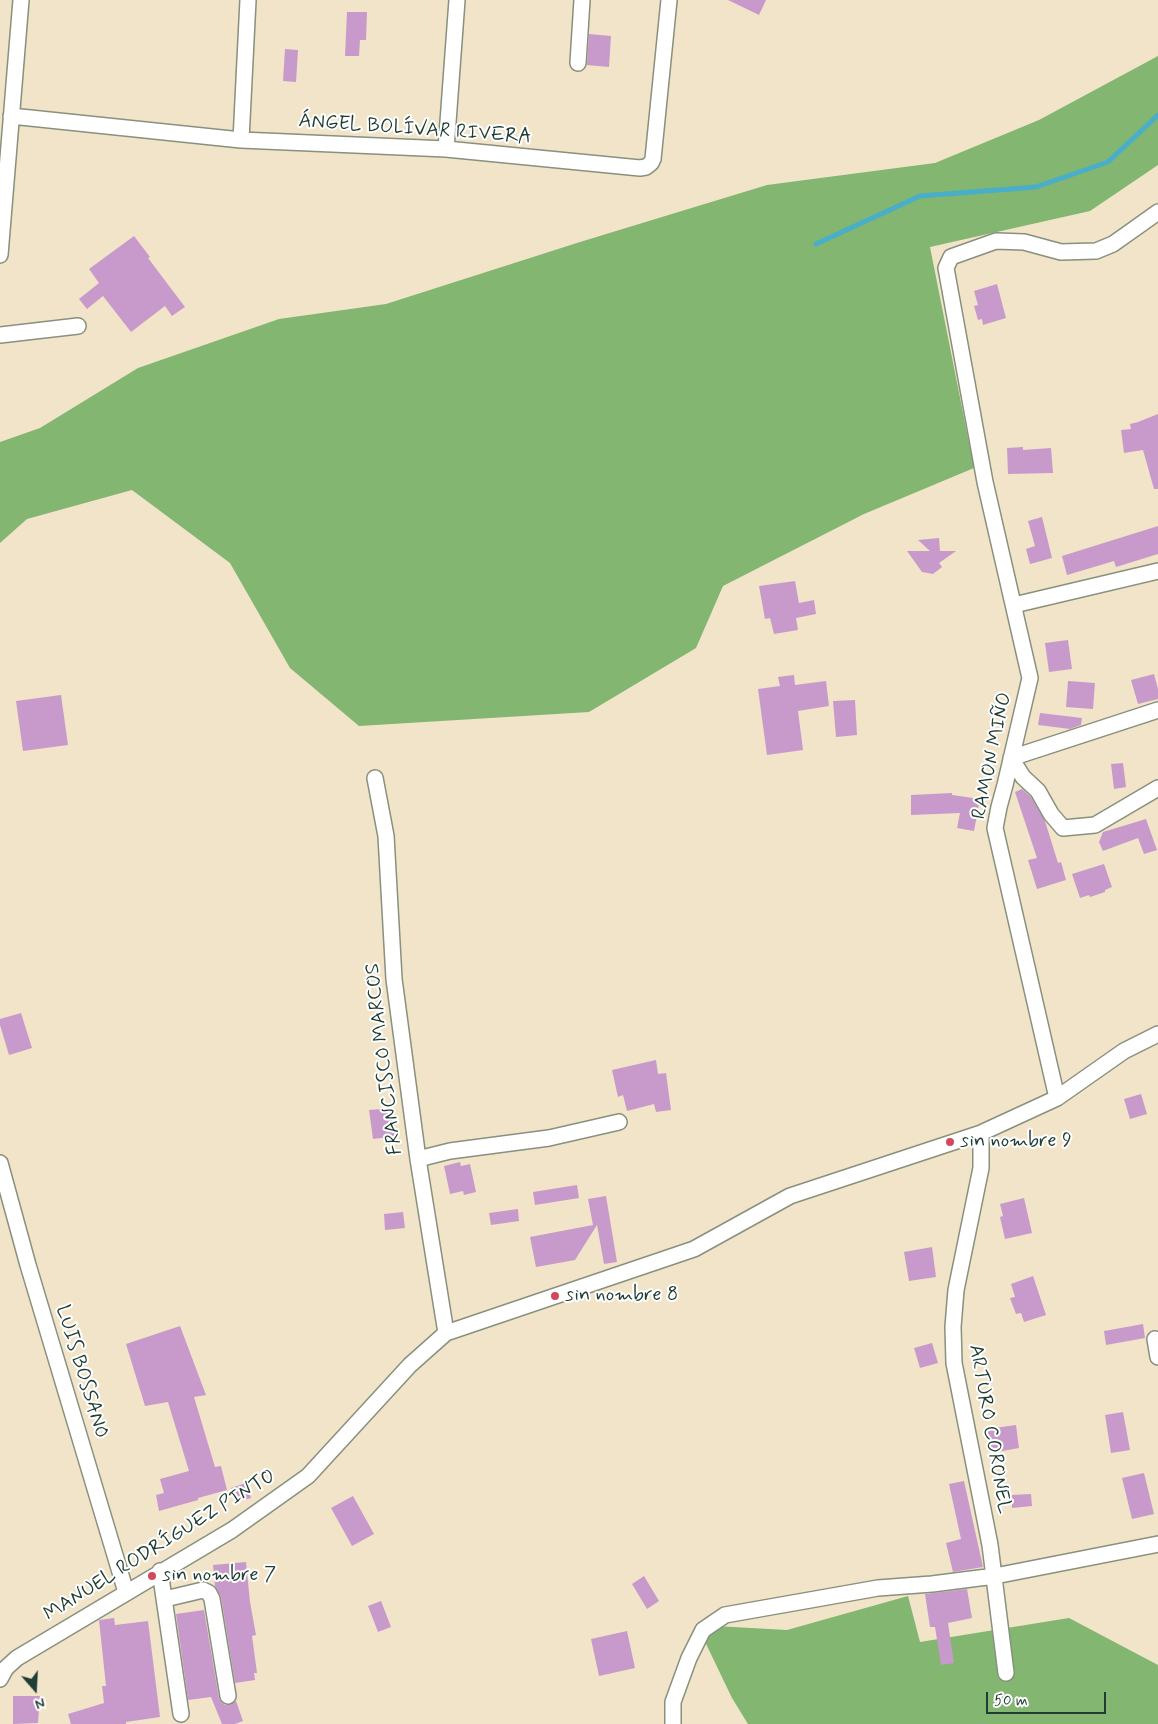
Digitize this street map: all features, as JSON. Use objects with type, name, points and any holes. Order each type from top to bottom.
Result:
[{"type":"street","points":[[0,255],[21,0]]},
{"type":"street","points":[[241,140],[248,0]]},
{"type":"street","points":[[446,149],[457,0]]},
{"type":"street","points":[[578,63],[582,0]]},
{"type":"street","name":"ÁNGEL BOLÍVAR RIVERA","points":[[11,116],[241,140],[446,149],[640,168],[646,166],[653,159],[669,0]]},
{"type":"street","name":"RAMON MIÑO","points":[[1057,1098],[995,828],[1030,678],[985,482],[946,268],[951,257],[996,241],[1024,242],[1061,252],[1096,251],[1113,244],[1158,212]]},
{"type":"street","points":[[0,335],[78,326]]},
{"type":"street","points":[[1014,605],[1158,571]]},
{"type":"street","points":[[1158,710],[1011,758],[1023,777],[1038,791],[1051,814],[1063,828],[1095,825],[1158,788]]},
{"type":"street","name":"FRANCISCO MARCOS","points":[[375,778],[386,836],[394,979],[418,1159],[446,1334]]},
{"type":"street","name":"MANUEL RODRÍGUEZ PINTO","points":[[0,1678],[6,1668],[17,1658],[232,1530],[308,1476],[410,1364],[446,1334],[694,1249],[790,1196],[981,1133],[1057,1098],[1124,1051],[1158,1034]]},
{"type":"street","points":[[418,1159],[450,1151],[549,1138],[619,1122]]},
{"type":"street","name":"ARTURO CORONEL","points":[[981,1133],[981,1168],[956,1290],[952,1327],[953,1354],[994,1576],[1006,1673]]},
{"type":"street","name":"LUIS BOSSANO","points":[[0,1163],[31,1274],[126,1592]]},
{"type":"street","points":[[1155,1339],[1158,1358]]},
{"type":"street","points":[[673,1724],[673,1702],[688,1658],[703,1630],[725,1615],[878,1588],[932,1584],[994,1576],[1158,1544]]},
{"type":"street","points":[[160,1572],[181,1714]]},
{"type":"street","points":[[165,1599],[203,1590],[209,1593],[212,1599],[228,1696]]},
{"type":"green space","points":[[1158,56],[1158,165],[1090,211],[930,247],[974,468],[864,514],[723,586],[696,648],[589,712],[359,726],[290,668],[230,563],[132,490],[27,519],[0,543],[0,442],[40,428],[138,368],[279,319],[386,304],[767,185],[935,163],[1039,120]]},
{"type":"green space","points":[[908,1596],[920,1642],[1069,1618],[1158,1665],[1158,1724],[748,1724],[732,1698],[697,1625],[787,1630]]},
{"type":"building","points":[[728,0],[766,0],[759,15]]},
{"type":"building","points":[[347,12],[367,12],[366,40],[360,40],[359,56],[345,56]]},
{"type":"building","points":[[589,34],[611,36],[609,67],[587,65]]},
{"type":"building","points":[[285,49],[298,50],[296,82],[283,81]]},
{"type":"building","points":[[134,236],[185,307],[172,316],[165,306],[131,332],[103,296],[87,309],[79,299],[99,283],[89,269]]},
{"type":"building","points":[[997,284],[1006,318],[983,325],[982,319],[978,320],[974,306],[978,305],[974,291]]},
{"type":"building","points":[[1158,414],[1158,489],[1154,489],[1143,450],[1124,453],[1121,430],[1131,429],[1130,424]]},
{"type":"building","points":[[1023,447],[1023,450],[1051,448],[1053,473],[1008,474],[1007,448]]},
{"type":"building","points":[[1042,517],[1052,558],[1030,564],[1026,549],[1035,546],[1028,521]]},
{"type":"building","points":[[1158,526],[1158,554],[1116,567],[1114,561],[1067,575],[1062,556]]},
{"type":"building","points":[[939,538],[940,551],[956,551],[939,563],[942,567],[933,574],[922,572],[907,551],[930,551],[918,540]]},
{"type":"building","points":[[795,581],[799,603],[814,600],[816,614],[796,618],[798,630],[774,634],[770,618],[765,619],[759,586]]},
{"type":"building","points":[[1068,640],[1072,669],[1049,672],[1045,643]]},
{"type":"building","points":[[1154,674],[1158,689],[1158,699],[1138,704],[1131,680]]},
{"type":"building","points":[[794,675],[795,685],[826,681],[829,706],[798,711],[803,750],[767,755],[758,689],[780,686],[778,677]]},
{"type":"building","points":[[1068,681],[1095,683],[1093,709],[1066,707]]},
{"type":"building","points":[[61,695],[68,745],[23,751],[16,701]]},
{"type":"building","points":[[855,700],[857,735],[836,737],[833,701]]},
{"type":"building","points":[[1040,713],[1082,718],[1081,725],[1070,729],[1038,725]]},
{"type":"building","points":[[1123,763],[1126,787],[1114,789],[1111,764]]},
{"type":"building","points":[[1022,789],[1031,797],[1045,821],[1058,863],[1061,862],[1066,880],[1037,889],[1028,860],[1037,858],[1015,792]]},
{"type":"building","points":[[952,793],[952,795],[980,799],[974,831],[957,828],[960,813],[911,815],[911,795]]},
{"type":"building","points":[[1146,819],[1157,850],[1144,854],[1138,838],[1103,851],[1099,842],[1103,832]]},
{"type":"building","points":[[1104,864],[1112,887],[1105,890],[1105,892],[1080,898],[1072,874]]},
{"type":"building","points":[[21,1013],[32,1048],[9,1055],[0,1019]]},
{"type":"building","points":[[656,1060],[658,1074],[666,1073],[671,1110],[656,1112],[654,1104],[627,1111],[623,1095],[618,1097],[612,1070]]},
{"type":"building","points":[[1141,1094],[1147,1114],[1130,1119],[1124,1099]]},
{"type":"building","points":[[393,1108],[396,1136],[373,1139],[369,1110]]},
{"type":"building","points":[[460,1162],[461,1166],[470,1164],[476,1192],[464,1195],[463,1191],[450,1194],[444,1166]]},
{"type":"building","points":[[577,1185],[579,1198],[535,1205],[533,1192]]},
{"type":"building","points":[[606,1196],[617,1262],[604,1264],[597,1225],[575,1260],[536,1267],[530,1237],[593,1225],[588,1199]]},
{"type":"building","points":[[1024,1198],[1032,1233],[1005,1239],[1000,1217],[1003,1216],[1000,1204]]},
{"type":"building","points":[[518,1209],[519,1221],[491,1225],[489,1213]]},
{"type":"building","points":[[403,1212],[405,1228],[385,1230],[384,1214]]},
{"type":"building","points":[[932,1247],[936,1277],[909,1281],[904,1252]]},
{"type":"building","points":[[1033,1276],[1046,1315],[1024,1322],[1021,1313],[1016,1314],[1010,1298],[1015,1297],[1011,1284]]},
{"type":"building","points":[[1143,1324],[1145,1338],[1106,1345],[1104,1331]]},
{"type":"building","points":[[180,1326],[206,1395],[194,1397],[215,1467],[221,1466],[227,1490],[159,1511],[156,1495],[164,1493],[160,1479],[189,1471],[168,1402],[145,1406],[126,1344]]},
{"type":"building","points":[[932,1343],[938,1363],[920,1368],[914,1348]]},
{"type":"building","points":[[1123,1412],[1130,1450],[1111,1453],[1105,1415]]},
{"type":"building","points":[[1016,1425],[1019,1448],[991,1453],[987,1429]]},
{"type":"building","points":[[1144,1473],[1154,1514],[1132,1519],[1122,1478]]},
{"type":"building","points":[[964,1481],[983,1567],[953,1572],[946,1543],[961,1539],[949,1484]]},
{"type":"building","points":[[246,1483],[251,1498],[235,1502],[231,1488]]},
{"type":"building","points":[[1031,1494],[1032,1506],[1012,1508],[1011,1495]]},
{"type":"building","points":[[353,1496],[374,1534],[352,1546],[331,1508]]},
{"type":"building","points":[[246,1562],[256,1635],[252,1636],[257,1673],[254,1673],[255,1680],[235,1683],[221,1597],[215,1586],[213,1565]]},
{"type":"building","points":[[644,1576],[659,1601],[647,1609],[632,1584]]},
{"type":"building","points":[[967,1589],[972,1618],[948,1623],[954,1663],[941,1665],[935,1627],[930,1627],[925,1594]]},
{"type":"building","points":[[381,1601],[391,1627],[378,1632],[368,1606]]},
{"type":"building","points":[[204,1610],[219,1698],[225,1705],[230,1705],[236,1701],[243,1721],[235,1724],[222,1724],[211,1697],[188,1700],[176,1614]]},
{"type":"building","points":[[114,1618],[115,1625],[148,1621],[160,1717],[126,1722],[126,1724],[71,1724],[68,1714],[104,1703],[102,1686],[106,1686],[99,1620]]},
{"type":"building","points":[[627,1631],[635,1668],[599,1676],[591,1639]]},
{"type":"building","points":[[13,1696],[40,1696],[38,1723],[13,1724]]},
{"type":"waterway","points":[[816,244],[920,196],[1036,187],[1108,162],[1158,115]]},
{"type":"place","name":"sin nombre 9","points":[[950,1142]]},
{"type":"place","name":"sin nombre 8","points":[[555,1296]]},
{"type":"place","name":"sin nombre 7","points":[[152,1576]]}]
